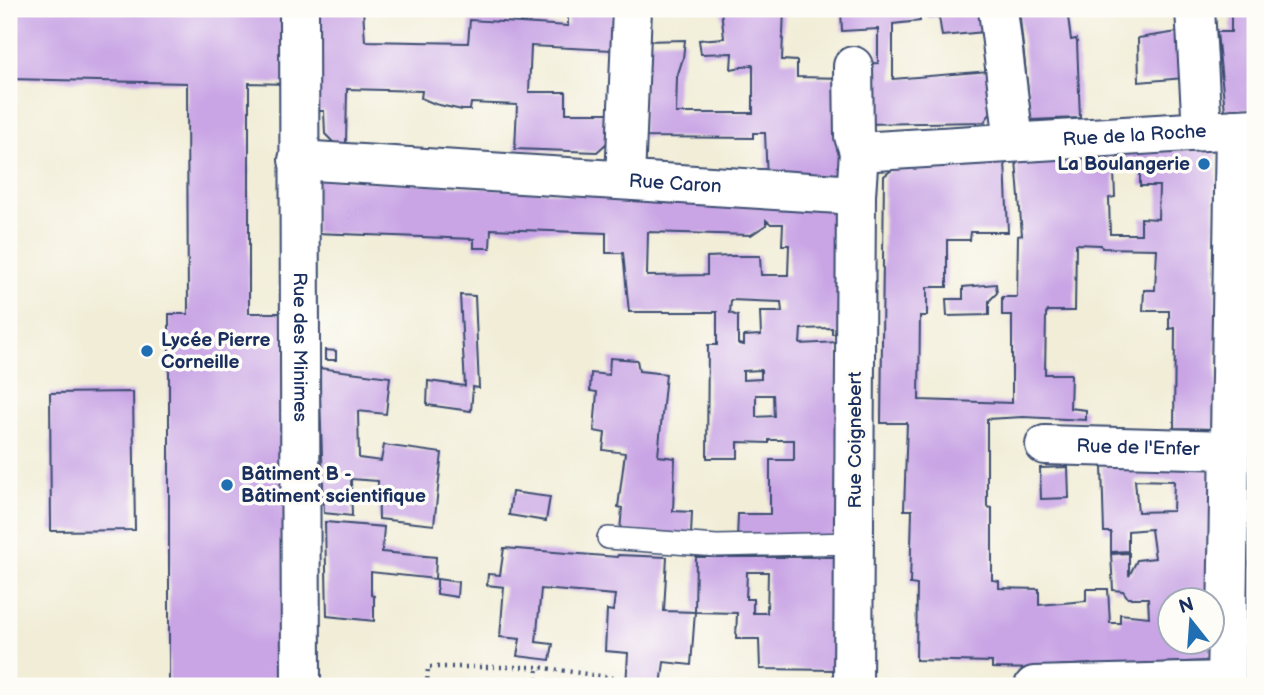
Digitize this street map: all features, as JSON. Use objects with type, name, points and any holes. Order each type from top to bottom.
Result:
[{"type":"street","name":"Rue des Minimes","points":[[299,9],[300,686]]},
{"type":"street","points":[[625,180],[632,9]]},
{"type":"street","points":[[859,152],[1014,142],[998,9]]},
{"type":"street","points":[[1034,686],[1226,684],[1231,129],[1195,9]]},
{"type":"street","points":[[853,66],[854,136],[859,152],[856,194]]},
{"type":"street","name":"Rue de la Roche","points":[[1014,142],[1231,129]]},
{"type":"street","name":"Rue Caron","points":[[298,160],[856,194]]},
{"type":"street","name":"Rue Coignebert","points":[[853,686],[856,194]]},
{"type":"street","name":"Rue de l'Enfer","points":[[1045,446],[1230,450]]},
{"type":"lane","points":[[608,538],[717,546],[854,543]]},
{"type":"path","points":[[427,686],[428,667],[538,667],[614,678]]},
{"type":"path","points":[[536,686],[538,667]]},
{"type":"building","points":[[9,9],[287,9],[287,84],[249,83],[249,313],[286,313],[286,686],[169,686],[169,314],[188,314],[187,83],[9,79]]},
{"type":"building","points":[[318,9],[363,9],[365,41],[468,43],[470,20],[568,26],[568,9],[613,9],[612,50],[531,46],[529,92],[566,92],[566,113],[609,113],[608,142],[597,152],[515,149],[517,105],[471,103],[470,110],[462,110],[421,98],[422,91],[347,89],[346,144],[335,144],[325,134],[324,111],[316,111]]},
{"type":"building","points":[[721,9],[784,9],[782,60],[797,61],[797,77],[845,78],[847,176],[767,180],[765,133],[753,133],[753,138],[642,137],[645,41],[685,40],[677,77],[676,113],[753,113],[753,65],[731,69],[732,53],[701,54],[699,40],[724,38]]},
{"type":"building","points":[[841,9],[919,9],[920,21],[893,24],[893,79],[989,71],[993,110],[984,122],[862,124],[862,64],[878,63],[878,29],[842,31]]},
{"type":"building","points":[[927,9],[981,9],[984,32],[942,36],[939,17],[928,18]]},
{"type":"building","points":[[1019,9],[1067,9],[1071,40],[1076,39],[1077,42],[1080,118],[1031,120]]},
{"type":"building","points":[[1231,9],[1255,9],[1255,109],[1225,111],[1217,32],[1231,32]]},
{"type":"building","points":[[1191,30],[1195,77],[1139,82],[1138,38]]},
{"type":"building","points":[[1125,150],[1216,150],[1217,185],[1214,186],[1217,429],[1174,428],[1175,328],[1169,329],[1169,311],[1143,311],[1144,290],[1155,290],[1157,249],[1102,248],[1101,245],[1076,244],[1075,311],[1048,311],[1046,314],[1045,374],[1071,374],[1070,408],[1086,410],[1086,420],[1023,417],[987,419],[987,507],[992,508],[992,580],[999,581],[999,588],[1039,589],[1039,605],[1086,601],[1086,589],[1108,589],[1110,623],[1120,623],[1120,614],[1149,617],[1148,598],[1128,598],[1123,591],[1113,590],[1111,554],[1129,553],[1129,576],[1137,560],[1155,558],[1151,529],[1128,531],[1128,551],[1111,552],[1111,532],[1104,532],[1102,466],[1217,464],[1213,586],[1156,586],[1156,656],[1209,656],[1208,661],[1090,664],[1037,669],[992,668],[992,662],[916,660],[917,585],[910,584],[912,510],[904,510],[907,423],[881,423],[884,176],[897,166],[1005,161],[1008,232],[971,232],[970,240],[947,240],[947,287],[927,287],[927,316],[920,316],[919,400],[1012,403],[1012,315],[1002,315],[1002,297],[1017,297],[1018,236],[1022,235],[1016,160],[1124,157]],"holes":[[[1114,171],[1140,171],[1140,186],[1159,186],[1158,219],[1141,218],[1141,234],[1110,234],[1109,198],[1115,197]],[[1135,480],[1174,481],[1173,511],[1138,512]]]},
{"type":"building","points":[[315,177],[843,210],[841,334],[832,334],[832,328],[801,329],[800,344],[839,342],[838,538],[737,540],[738,514],[770,514],[770,460],[794,460],[794,440],[769,440],[769,443],[738,442],[738,458],[707,458],[708,345],[717,345],[717,312],[629,312],[623,253],[606,253],[606,233],[491,229],[490,248],[474,248],[474,239],[315,233]],"holes":[[[766,220],[771,224],[783,224],[782,245],[789,245],[788,275],[761,275],[760,256],[732,256],[707,257],[707,275],[647,276],[648,232],[751,235],[766,225]],[[731,300],[781,302],[782,312],[760,312],[761,335],[744,336],[744,345],[738,344],[738,316],[730,313]],[[761,370],[761,379],[743,380],[743,371]],[[756,395],[773,395],[774,416],[756,417]]]},
{"type":"building","points":[[996,284],[997,293],[989,301],[989,315],[947,316],[946,299],[963,299],[963,287]]},
{"type":"building","points":[[460,295],[475,296],[479,388],[473,387],[471,411],[427,405],[428,381],[465,386]]},
{"type":"building","points":[[325,350],[336,351],[336,360],[325,360]]},
{"type":"building","points":[[610,358],[637,360],[639,371],[666,374],[658,456],[675,458],[673,511],[692,512],[691,535],[620,531],[622,508],[618,507],[625,453],[603,450],[605,433],[594,431],[597,392],[590,391],[591,373],[609,375]]},
{"type":"building","points":[[319,368],[390,377],[386,414],[358,411],[359,458],[381,461],[384,445],[442,453],[434,525],[379,519],[378,481],[351,479],[352,516],[324,513]]},
{"type":"building","points":[[133,392],[135,530],[51,531],[50,393]]},
{"type":"building","points":[[1068,467],[1069,498],[1041,499],[1040,468]]},
{"type":"building","points":[[512,492],[550,497],[546,521],[509,515]]},
{"type":"building","points":[[325,522],[384,527],[382,552],[436,557],[435,579],[371,572],[374,621],[327,616]]},
{"type":"building","points":[[504,548],[617,557],[667,557],[664,611],[695,612],[691,665],[664,662],[661,686],[626,686],[628,653],[605,651],[607,610],[613,611],[615,595],[541,589],[536,642],[553,644],[550,660],[517,656],[520,639],[500,637],[504,587],[487,585],[488,574],[500,575]]},
{"type":"building","points":[[1253,549],[1255,664],[1250,664]]},
{"type":"building","points":[[696,557],[838,557],[836,670],[760,669],[759,639],[736,639],[737,613],[695,612]],"holes":[[[747,572],[768,572],[767,613],[753,613],[753,599],[746,599]]]},
{"type":"building","points":[[437,579],[458,582],[457,597],[437,594]]},
{"type":"place","name":"La Boulangerie","points":[[1204,164]]},
{"type":"place","name":"Lycée Pierre Corneille","points":[[147,351]]},
{"type":"place","name":"Bâtiment B - Bâtiment scientifique","points":[[227,485]]}]
